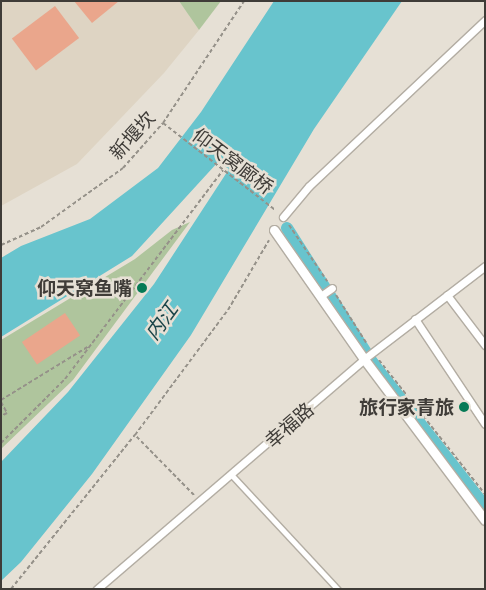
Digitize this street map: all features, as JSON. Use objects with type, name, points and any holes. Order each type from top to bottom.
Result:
[{"type":"street","points":[[281,214],[485,20]]},
{"type":"street","points":[[274,230],[322,295],[364,359],[485,520]]},
{"type":"street","name":"幸福路","points":[[97,589],[364,359],[485,266]]},
{"type":"street","points":[[322,295],[332,288]]},
{"type":"street","points":[[447,294],[485,345]]},
{"type":"street","points":[[415,319],[485,424]]},
{"type":"lane","points":[[231,474],[338,589]]},
{"type":"path","name":"新堰坎","points":[[1,246],[42,227],[123,168],[162,123],[244,1]]},
{"type":"path","name":"仰天窝廊桥","points":[[162,123],[281,214]]},
{"type":"path","points":[[1,443],[65,379],[223,170]]},
{"type":"path","points":[[11,589],[135,435],[228,310],[274,230]]},
{"type":"path","points":[[1,416],[8,413],[1,401],[91,345]]},
{"type":"path","points":[[373,352],[485,494]]},
{"type":"path","points":[[135,435],[199,500]]},
{"type":"shaded area","points":[[1,1],[179,1],[199,30],[164,73],[77,164],[1,206]]},
{"type":"green space","points":[[179,1],[221,1],[199,30]]},
{"type":"green space","points":[[190,222],[73,380],[1,449],[1,340],[135,259],[172,230]]},
{"type":"water","name":"内江","points":[[274,1],[402,1],[314,129],[191,335],[92,474],[21,562],[1,581],[1,462],[68,392],[154,284],[229,169],[218,162],[132,256],[1,337],[1,258],[21,246],[90,219],[158,168],[201,112]]},
{"type":"building","points":[[74,1],[119,1],[92,23]]},
{"type":"building","points":[[55,6],[79,38],[36,70],[12,38]]},
{"type":"building","points":[[65,313],[80,335],[37,364],[22,342]]},
{"type":"waterway","points":[[287,228],[372,362],[485,506]]},
{"type":"place","name":"仰天窝鱼嘴","points":[[142,288]]},
{"type":"place","name":"旅行家青旅","points":[[464,407]]}]
